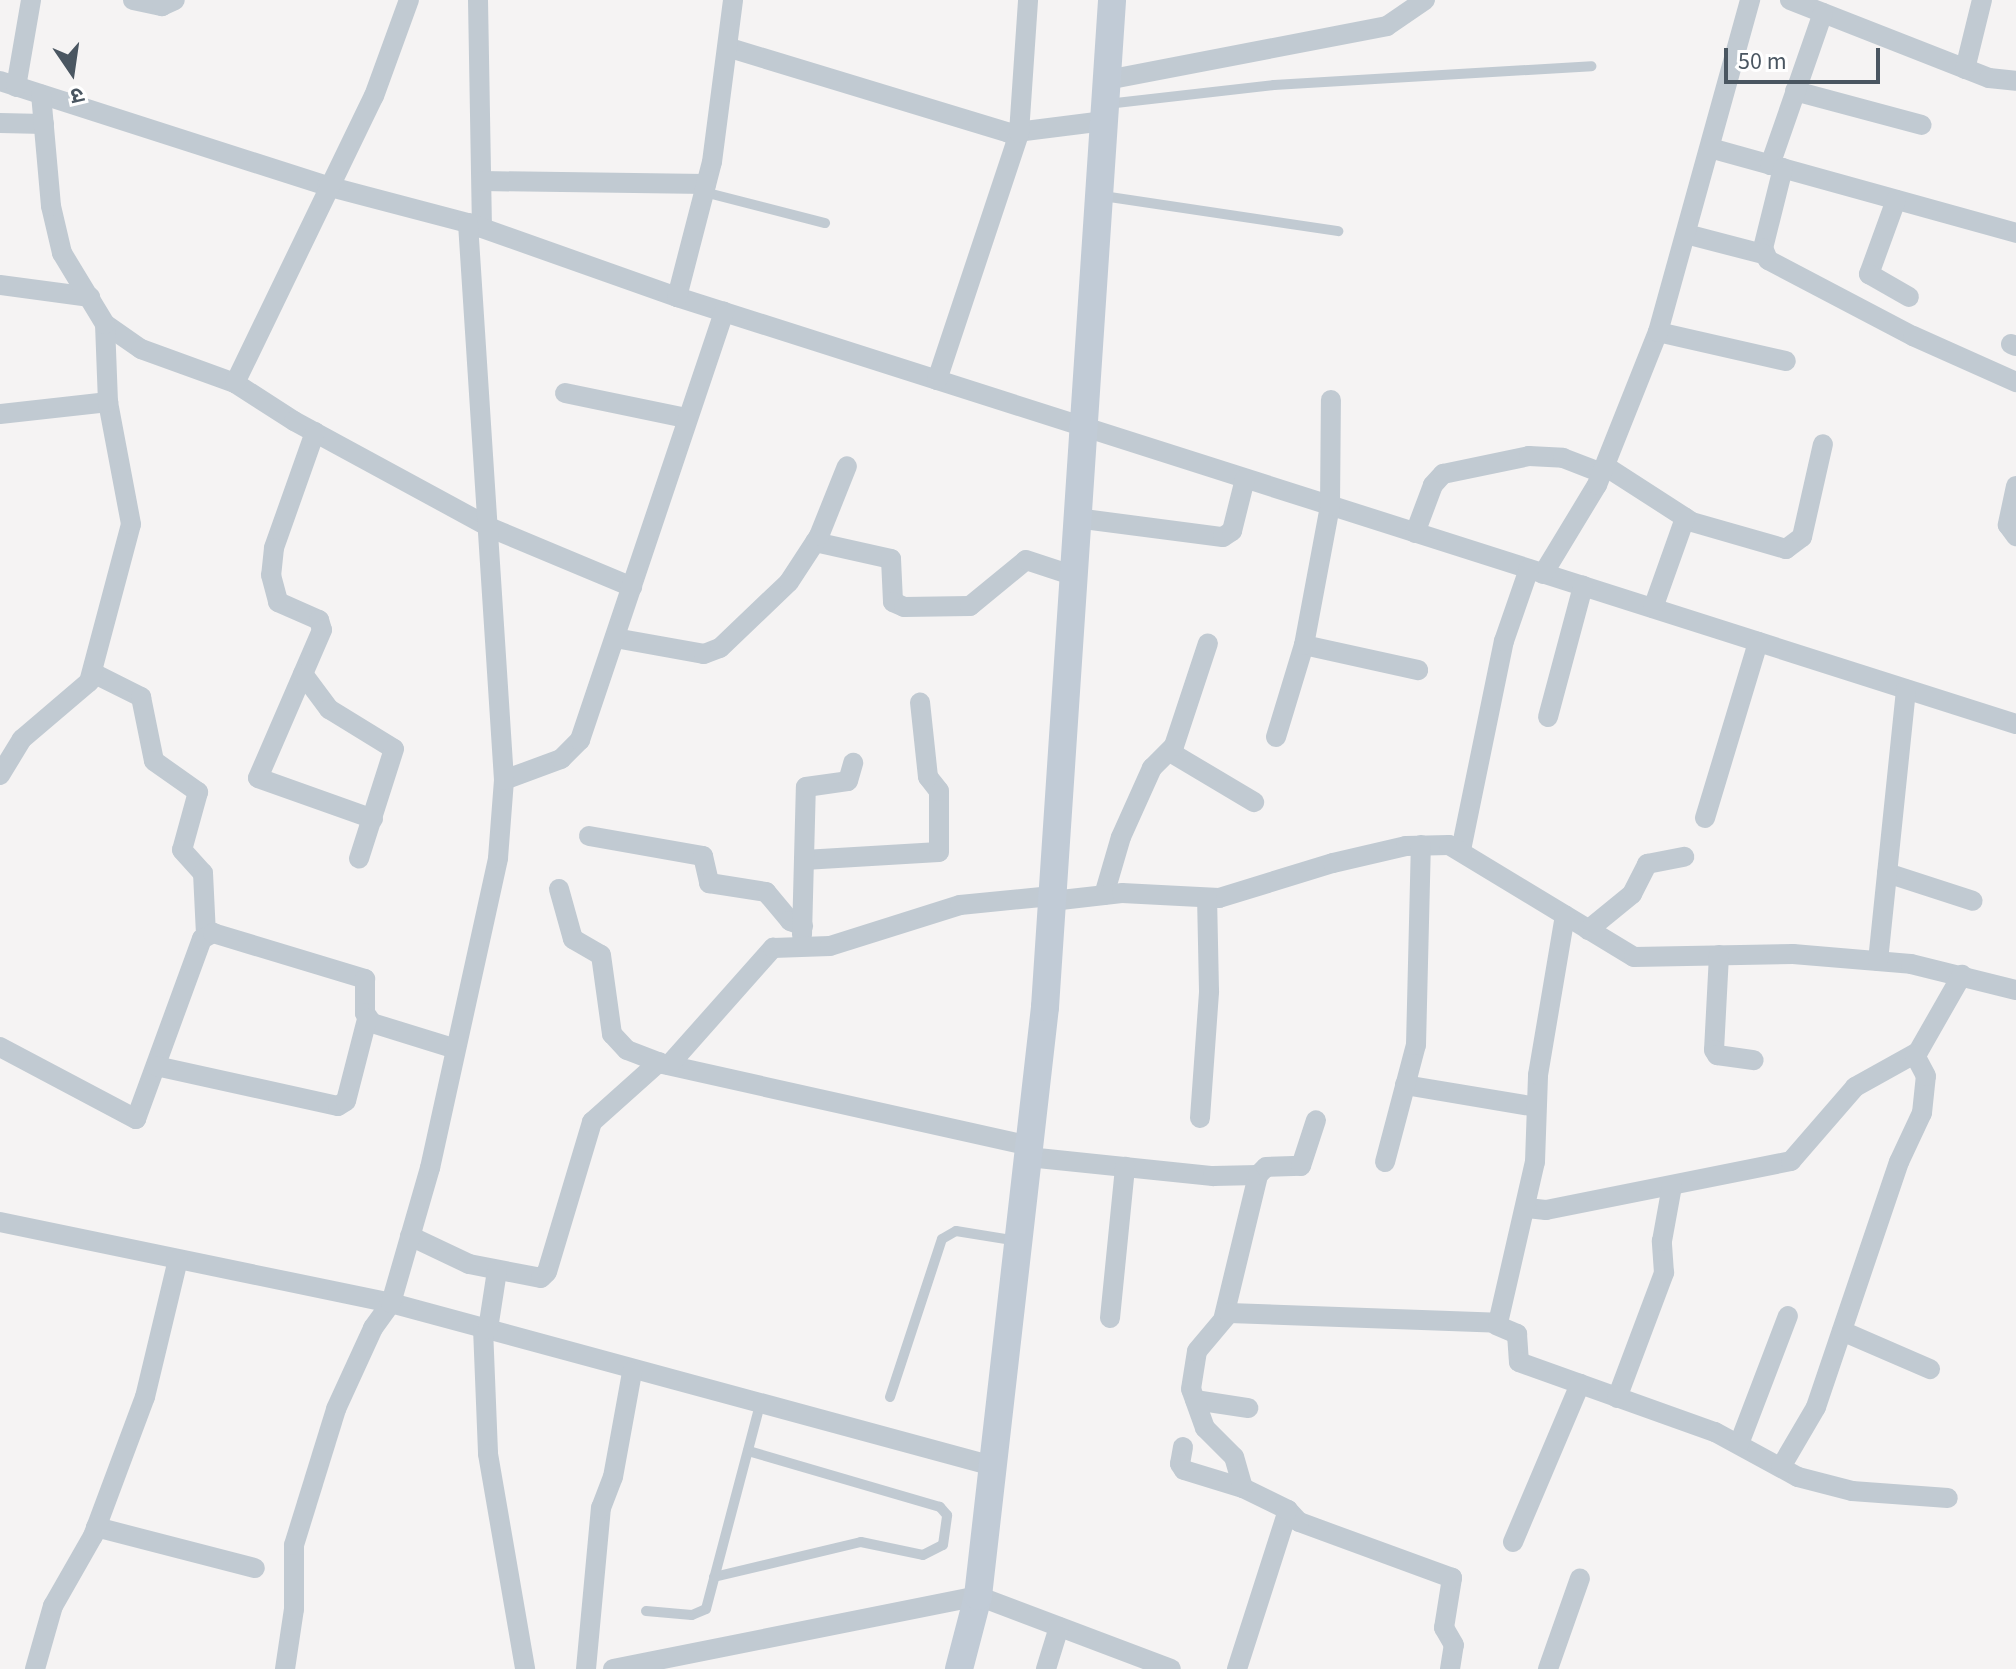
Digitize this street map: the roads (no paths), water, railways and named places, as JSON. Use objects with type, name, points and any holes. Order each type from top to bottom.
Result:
[{"type":"main road","points":[[959,1669],[978,1596],[1028,1152],[1052,898],[1112,0]]},
{"type":"street","points":[[31,0],[8,84],[327,186],[475,226],[677,297],[2016,724]]},
{"type":"street","points":[[133,0],[162,6],[175,0]]},
{"type":"street","points":[[235,383],[327,186],[374,96],[409,0]]},
{"type":"street","points":[[285,1669],[294,1609],[294,1545],[336,1409],[373,1328],[391,1303],[494,890],[504,780],[475,226],[483,181],[478,0]]},
{"type":"street","points":[[677,297],[705,188],[730,48],[733,0]]},
{"type":"street","points":[[937,380],[1019,133],[1028,0]]},
{"type":"street","points":[[730,48],[1019,133],[1105,101],[1387,26],[1425,0]]},
{"type":"street","points":[[1461,850],[1504,641],[1536,571],[1604,470],[1658,332],[1750,0]]},
{"type":"street","points":[[1790,0],[1965,69],[2016,81]]},
{"type":"street","points":[[1965,69],[1982,0]]},
{"type":"street","points":[[1763,254],[1776,166],[1795,91],[1823,13]]},
{"type":"street","points":[[1795,91],[1922,125]]},
{"type":"street","points":[[41,94],[51,206],[62,253],[105,324],[141,349],[235,383],[315,432],[491,528],[632,587]]},
{"type":"street","points":[[0,123],[44,124]]},
{"type":"street","points":[[1710,148],[2016,233]]},
{"type":"street","points":[[483,181],[705,188]]},
{"type":"street","points":[[1896,200],[1869,274],[1909,297]]},
{"type":"street","points":[[1686,234],[1763,254],[1913,336],[2016,382]]},
{"type":"street","points":[[0,285],[90,297]]},
{"type":"street","points":[[504,780],[561,759],[580,740],[724,312]]},
{"type":"street","points":[[0,775],[5,747],[80,692],[93,673],[131,524],[108,402],[105,324]]},
{"type":"street","points":[[1658,332],[1786,361]]},
{"type":"street","points":[[565,393],[686,418]]},
{"type":"street","points":[[1276,737],[1304,645],[1330,506],[1331,400]]},
{"type":"street","points":[[0,414],[108,402]]},
{"type":"street","points":[[315,432],[271,563],[278,602],[322,625],[258,778],[373,819]]},
{"type":"street","points":[[1415,533],[1433,485],[1443,474],[1529,456],[1563,458],[1604,470],[1685,518],[1793,547],[1802,537],[1823,444]]},
{"type":"street","points":[[615,638],[712,653],[785,587],[815,542],[847,466]]},
{"type":"street","points":[[1076,518],[1223,537],[1232,531],[1245,479]]},
{"type":"street","points":[[2016,486],[2008,525],[2016,536]]},
{"type":"street","points":[[1653,608],[1685,518]]},
{"type":"street","points":[[815,542],[891,559],[893,602],[904,607],[970,606],[1026,560],[1072,575]]},
{"type":"street","points":[[1548,717],[1583,586]]},
{"type":"street","points":[[1705,818],[1758,642]]},
{"type":"street","points":[[1104,895],[1121,837],[1152,768],[1170,752],[1208,643]]},
{"type":"street","points":[[1304,645],[1418,670]]},
{"type":"street","points":[[0,1047],[134,1120],[206,934],[203,873],[182,850],[198,792],[154,761],[141,697],[93,673]]},
{"type":"street","points":[[303,674],[329,709],[394,749],[359,859]]},
{"type":"street","points":[[1878,961],[1891,796],[1906,689]]},
{"type":"street","points":[[804,860],[939,852],[939,791],[928,777],[920,702]]},
{"type":"street","points":[[1170,752],[1254,802]]},
{"type":"street","points":[[802,936],[806,787],[848,781],[853,763]]},
{"type":"street","points":[[589,836],[703,856],[709,883],[766,892],[802,936]]},
{"type":"street","points":[[1385,1162],[1416,1045],[1421,845]]},
{"type":"street","points":[[410,1236],[455,1259],[497,1271],[533,1279],[547,1272],[592,1122],[664,1064],[765,952],[802,936],[848,942],[960,905],[1104,895],[1207,899],[1421,845],[1461,850],[1634,957],[1719,955],[1878,961],[1962,975],[2016,990]]},
{"type":"street","points":[[1588,930],[1632,894],[1647,864],[1684,857]]},
{"type":"street","points":[[1887,873],[1973,901]]},
{"type":"street","points":[[559,889],[573,939],[601,955],[615,1040],[664,1064],[1028,1152],[1125,1167],[1258,1175]]},
{"type":"street","points":[[1200,1118],[1209,991],[1207,899]]},
{"type":"street","points":[[1496,1325],[1527,1208],[1537,1141],[1536,1107],[1565,915]]},
{"type":"street","points":[[156,1066],[338,1106],[346,1101],[367,1019],[365,979],[206,934]]},
{"type":"street","points":[[1719,955],[1714,1050],[1717,1055],[1754,1060]]},
{"type":"street","points":[[1527,1208],[1546,1210],[1791,1161],[1855,1087],[1915,1055],[1962,975]]},
{"type":"street","points":[[367,1019],[453,1048]]},
{"type":"street","points":[[1781,1467],[1816,1407],[1899,1162],[1924,1105],[1926,1076],[1915,1055]]},
{"type":"street","points":[[1405,1085],[1536,1107]]},
{"type":"street","points":[[1243,1488],[1234,1457],[1205,1428],[1191,1389],[1197,1351],[1215,1336],[1224,1316],[1258,1175],[1266,1167],[1301,1166],[1316,1120]]},
{"type":"street","points":[[1110,1318],[1125,1167]]},
{"type":"street","points":[[1617,1398],[1664,1273],[1662,1241],[1672,1186]]},
{"type":"street","points":[[0,1222],[391,1303],[632,1372],[993,1466]]},
{"type":"street","points":[[35,1669],[53,1606],[96,1527],[145,1397],[178,1260]]},
{"type":"street","points":[[497,1271],[486,1328],[488,1454],[525,1669]]},
{"type":"street","points":[[1224,1316],[1496,1325],[1519,1338],[1517,1361],[1739,1444],[1781,1467],[1852,1491],[1948,1498]]},
{"type":"street","points":[[1739,1444],[1788,1316]]},
{"type":"street","points":[[1842,1331],[1930,1369]]},
{"type":"street","points":[[586,1669],[601,1508],[613,1477],[632,1372]]},
{"type":"street","points":[[1513,1542],[1580,1384]]},
{"type":"street","points":[[1195,1400],[1248,1408]]},
{"type":"street","points":[[1183,1447],[1180,1464],[1184,1470],[1243,1488],[1288,1510],[1299,1522],[1452,1578],[1444,1628],[1454,1645],[1450,1669]]},
{"type":"street","points":[[1237,1669],[1288,1510]]},
{"type":"street","points":[[96,1527],[255,1568]]},
{"type":"street","points":[[1548,1669],[1580,1578]]},
{"type":"street","points":[[613,1669],[978,1596],[1171,1669]]},
{"type":"street","points":[[1046,1669],[1059,1627]]},
{"type":"lane","points":[[1105,101],[1274,85],[1591,66]]},
{"type":"lane","points":[[705,188],[825,223]]},
{"type":"lane","points":[[1098,195],[1338,231]]},
{"type":"lane","points":[[890,1397],[942,1239],[956,1231],[1018,1241]]},
{"type":"lane","points":[[646,1611],[699,1614],[706,1609],[760,1405]]},
{"type":"lane","points":[[714,1577],[861,1542],[923,1555],[943,1545],[947,1515],[940,1507],[748,1451]]}]
